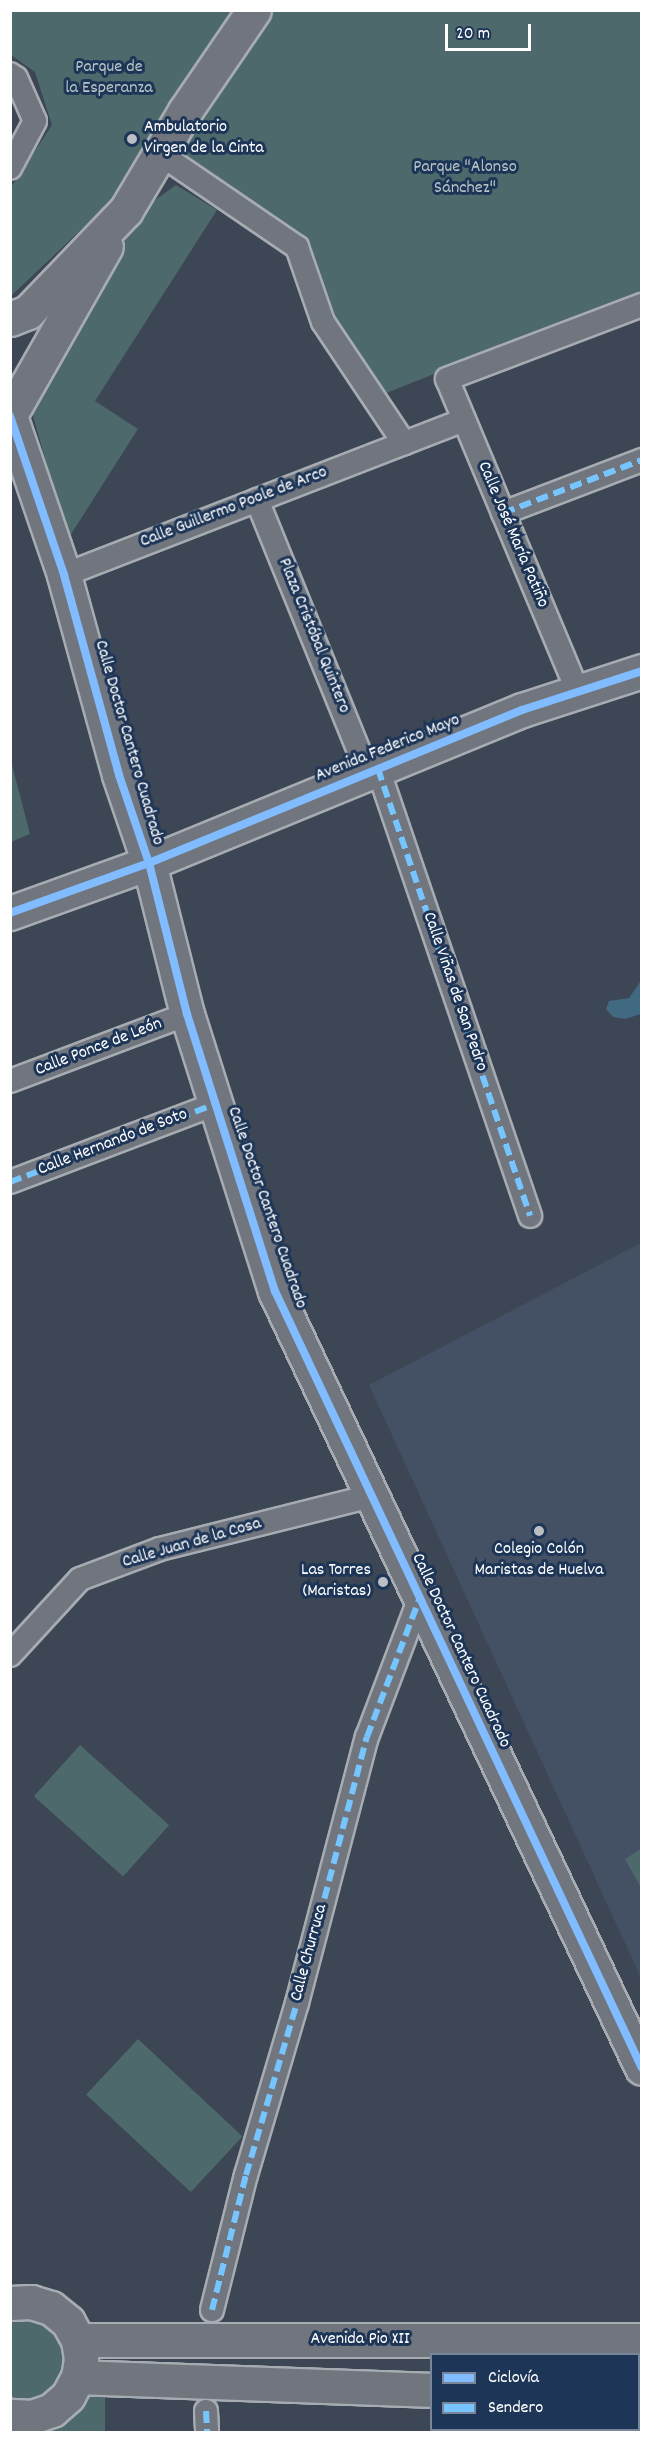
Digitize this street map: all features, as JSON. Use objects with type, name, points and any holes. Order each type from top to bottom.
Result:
[{"type":"street","points":[[10,416],[74,308],[126,210],[184,111],[254,10]]},
{"type":"street","points":[[10,74],[16,78],[35,121],[10,168]]},
{"type":"street","points":[[159,153],[297,247],[323,322],[404,443]]},
{"type":"street","points":[[10,319],[28,312],[126,210]]},
{"type":"street","name":"Calle José María Patiño","points":[[578,692],[447,379],[642,305]]},
{"type":"street","name":"Calle Doctor Cantero Cuadrado","points":[[10,416],[64,575],[119,775],[149,863],[187,1014],[274,1292],[642,2068]]},
{"type":"street","name":"Calle Guillermo Poole de Arco","points":[[64,575],[464,420]]},
{"type":"street","points":[[503,513],[642,460]]},
{"type":"street","name":"Plaza Cristóbal Quintero","points":[[257,500],[373,771]]},
{"type":"street","name":"Avenida Federico Mayo","points":[[10,913],[149,863],[522,710],[642,671]]},
{"type":"street","name":"Calle Viñas de San Pedro","points":[[373,771],[530,1216]]},
{"type":"street","name":"Calle Ponce de León","points":[[10,1081],[187,1014]]},
{"type":"street","name":"Calle Hernando de Soto","points":[[10,1182],[215,1104]]},
{"type":"street","name":"Calle Juan de la Cosa","points":[[10,1655],[80,1579],[160,1549],[371,1496]]},
{"type":"street","name":"Calle Churruca","points":[[212,2310],[246,2175],[297,2003],[367,1737],[419,1600]]},
{"type":"street","points":[[10,2416],[32,2416],[52,2410],[68,2396],[78,2378],[81,2359],[78,2340],[68,2322],[51,2308],[17,2297]]},
{"type":"street","name":"Avenida Pio XII","points":[[78,2340],[642,2340]]},
{"type":"street","points":[[78,2378],[430,2390]]},
{"type":"shaded area","points":[[640,982],[641,1014],[625,1019],[613,1017],[606,1009],[609,1001],[629,998]]},
{"type":"shaded area","name":"Colegio Colón Maristas de Huelva","points":[[641,1243],[641,1978],[369,1385]]},
{"type":"green space","name":"Parque de la Esperanza","points":[[11,11],[238,11],[106,206],[11,296],[11,187],[52,125],[35,72],[11,55]]},
{"type":"green space","name":"Parque \"Alonso Sánchez\"","points":[[269,11],[641,11],[641,291],[384,394],[337,321],[304,236],[173,149]]},
{"type":"green space","points":[[176,185],[217,210],[95,401],[138,429],[68,539],[29,402],[144,208]]},
{"type":"green space","points":[[10,757],[30,834],[11,842],[10,842]]},
{"type":"green space","points":[[80,1745],[169,1825],[123,1877],[34,1796]]},
{"type":"green space","points":[[641,1849],[641,1888],[625,1859]]},
{"type":"green space","points":[[138,2039],[243,2137],[191,2192],[86,2095]]},
{"type":"green space","points":[[17,2315],[45,2321],[56,2331],[63,2344],[66,2358],[58,2386],[34,2403],[11,2403],[11,2317]]},
{"type":"green space","points":[[105,2378],[105,2432],[11,2432]]},
{"type":"marked path","points":[[503,513],[642,460]]},
{"type":"marked path","points":[[378,769],[530,1216]]},
{"type":"marked path","points":[[10,1182],[215,1104]]},
{"type":"marked path","points":[[212,2310],[246,2175],[297,2003],[367,1737],[419,1600]]},
{"type":"marked path","points":[[206,2411],[207,2432]]},
{"type":"cycle path","points":[[10,416],[64,575],[119,775],[149,863],[187,1014],[275,1291],[642,2068]]},
{"type":"cycle path","points":[[10,913],[149,863],[522,710],[642,671]]},
{"type":"place","name":"Ambulatorio Virgen de la Cinta","points":[[132,139]]},
{"type":"place","name":"Colegio Colón Maristas de Huelva","points":[[539,1531]]},
{"type":"place","name":"Las Torres (Maristas)","points":[[383,1582]]}]
